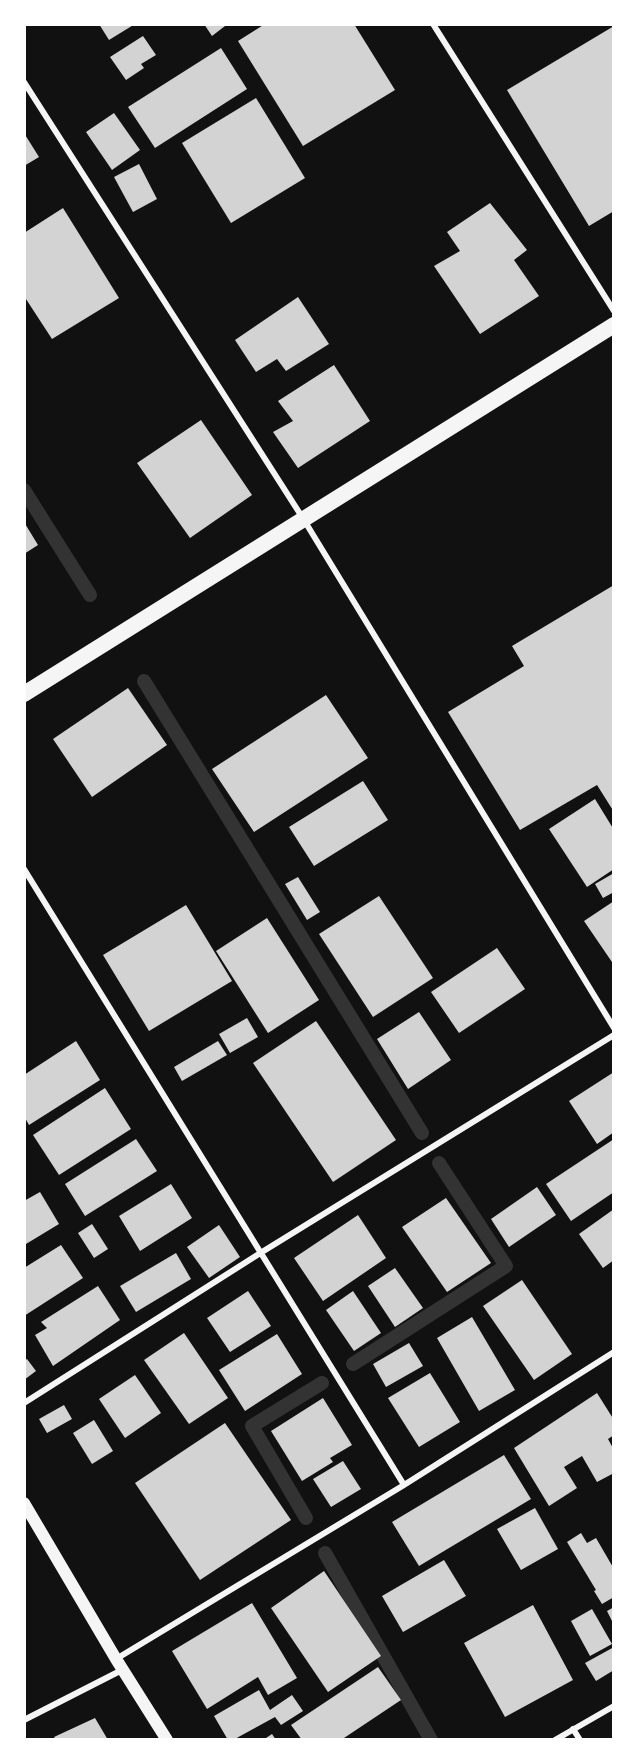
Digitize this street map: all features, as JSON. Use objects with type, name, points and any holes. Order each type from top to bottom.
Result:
[{"type":"highway","points":[[24,694],[614,326]]},
{"type":"main road","points":[[24,1503],[119,1665],[168,1740]]},
{"type":"street","points":[[433,24],[614,311]]},
{"type":"street","points":[[24,82],[304,520],[614,1028]]},
{"type":"street","points":[[24,869],[404,1485]]},
{"type":"street","points":[[24,1403],[262,1252],[614,1035]]},
{"type":"street","points":[[24,1720],[119,1665],[614,1352]]},
{"type":"street","points":[[555,1740],[614,1706]]},
{"type":"street","points":[[573,1729],[580,1740]]},
{"type":"building","points":[[99,24],[135,24],[109,40]]},
{"type":"building","points":[[204,24],[223,24],[225,26],[212,36]]},
{"type":"building","points":[[265,24],[354,24],[395,90],[303,146],[238,41]]},
{"type":"building","points":[[614,26],[614,211],[589,226],[507,90]]},
{"type":"building","points":[[143,36],[156,55],[141,64],[144,68],[126,80],[110,57]]},
{"type":"building","points":[[221,48],[247,89],[155,148],[128,107]]},
{"type":"building","points":[[256,98],[305,178],[231,223],[182,143]]},
{"type":"building","points":[[114,113],[140,150],[112,170],[86,132]]},
{"type":"building","points":[[24,133],[39,157],[24,166]]},
{"type":"building","points":[[139,164],[157,199],[133,212],[114,177]]},
{"type":"building","points":[[490,203],[527,250],[514,260],[539,296],[480,334],[434,266],[460,251],[447,232]]},
{"type":"building","points":[[63,208],[119,298],[52,339],[24,296],[24,233]]},
{"type":"building","points":[[298,297],[329,344],[286,371],[277,359],[256,372],[235,340]]},
{"type":"building","points":[[334,365],[370,421],[298,468],[273,432],[293,421],[278,401]]},
{"type":"building","points":[[201,420],[252,495],[190,538],[137,463]]},
{"type":"building","points":[[24,522],[38,545],[24,554]]},
{"type":"building","points":[[614,585],[614,812],[597,785],[520,830],[448,712],[524,666],[512,646]]},
{"type":"building","points":[[128,688],[167,745],[92,797],[53,739]]},
{"type":"building","points":[[326,695],[368,758],[254,832],[212,769]]},
{"type":"building","points":[[363,781],[388,820],[314,866],[289,827]]},
{"type":"building","points":[[595,799],[614,830],[614,869],[587,887],[549,829]]},
{"type":"building","points":[[614,873],[614,892],[603,898],[595,884]]},
{"type":"building","points":[[298,877],[320,912],[307,920],[285,884]]},
{"type":"building","points":[[379,896],[433,978],[373,1017],[319,934]]},
{"type":"building","points":[[614,901],[614,965],[584,921]]},
{"type":"building","points":[[186,905],[232,981],[149,1031],[103,955]]},
{"type":"building","points":[[267,918],[319,1000],[268,1033],[216,951]]},
{"type":"building","points":[[497,948],[525,989],[459,1033],[431,992]]},
{"type":"building","points":[[419,1012],[451,1060],[408,1089],[377,1039]]},
{"type":"building","points":[[247,1018],[258,1037],[230,1053],[219,1034]]},
{"type":"building","points":[[316,1021],[396,1140],[333,1182],[253,1063]]},
{"type":"building","points":[[76,1041],[100,1080],[29,1125],[24,1116],[24,1075]]},
{"type":"building","points":[[218,1041],[227,1055],[182,1081],[174,1067]]},
{"type":"building","points":[[614,1072],[614,1132],[597,1144],[569,1101]]},
{"type":"building","points":[[105,1088],[131,1129],[59,1175],[33,1135]]},
{"type":"building","points":[[136,1139],[157,1171],[85,1216],[65,1184]]},
{"type":"building","points":[[614,1139],[614,1192],[571,1221],[546,1184]]},
{"type":"building","points":[[171,1184],[192,1218],[140,1251],[119,1216]]},
{"type":"building","points":[[537,1187],[556,1215],[509,1247],[491,1219]]},
{"type":"building","points":[[40,1192],[59,1224],[26,1244],[24,1240],[24,1201]]},
{"type":"building","points":[[446,1198],[491,1263],[447,1292],[402,1227]]},
{"type":"building","points":[[614,1209],[614,1260],[603,1268],[579,1234]]},
{"type":"building","points":[[358,1215],[386,1258],[323,1301],[294,1258]]},
{"type":"building","points":[[92,1224],[108,1249],[94,1258],[78,1233]]},
{"type":"building","points":[[219,1225],[240,1257],[209,1278],[187,1247]]},
{"type":"building","points":[[61,1245],[83,1278],[24,1316],[24,1268]]},
{"type":"building","points":[[176,1253],[191,1279],[136,1312],[120,1286]]},
{"type":"building","points":[[395,1268],[423,1308],[395,1327],[368,1286]]},
{"type":"building","points":[[522,1280],[572,1354],[534,1380],[483,1306]]},
{"type":"building","points":[[98,1286],[120,1320],[53,1366],[35,1335],[47,1328],[41,1322]]},
{"type":"building","points":[[248,1291],[271,1326],[230,1352],[207,1318]]},
{"type":"building","points":[[353,1291],[381,1333],[354,1351],[326,1310]]},
{"type":"building","points":[[472,1317],[515,1390],[479,1411],[437,1338]]},
{"type":"building","points":[[184,1333],[228,1398],[189,1424],[144,1360]]},
{"type":"building","points":[[277,1334],[302,1374],[245,1411],[219,1370]]},
{"type":"building","points":[[409,1343],[423,1366],[386,1387],[373,1364]]},
{"type":"building","points":[[27,1359],[36,1371],[24,1380],[24,1361]]},
{"type":"building","points":[[430,1373],[460,1422],[419,1447],[388,1398]]},
{"type":"building","points":[[135,1375],[161,1413],[125,1438],[99,1399]]},
{"type":"building","points":[[597,1393],[614,1420],[614,1435],[608,1439],[614,1450],[614,1473],[597,1482],[582,1456],[564,1467],[577,1488],[549,1506],[514,1448]]},
{"type":"building","points":[[323,1398],[352,1445],[330,1458],[333,1462],[302,1481],[271,1431]]},
{"type":"building","points":[[64,1405],[72,1419],[47,1433],[39,1419]]},
{"type":"building","points":[[94,1420],[113,1451],[92,1464],[73,1433]]},
{"type":"building","points":[[225,1423],[291,1520],[200,1580],[135,1483]]},
{"type":"building","points":[[504,1455],[531,1499],[419,1566],[392,1522]]},
{"type":"building","points":[[343,1461],[361,1489],[331,1507],[313,1479]]},
{"type":"building","points":[[535,1508],[558,1549],[521,1570],[497,1529]]},
{"type":"building","points":[[581,1533],[587,1543],[596,1538],[614,1569],[614,1597],[602,1604],[567,1542]]},
{"type":"building","points":[[444,1560],[466,1596],[403,1632],[382,1596]]},
{"type":"building","points":[[324,1571],[381,1656],[328,1692],[271,1608]]},
{"type":"building","points":[[252,1603],[297,1678],[268,1695],[258,1677],[207,1709],[172,1651]]},
{"type":"building","points":[[533,1605],[573,1680],[505,1717],[464,1643]]},
{"type":"building","points":[[614,1607],[614,1625],[607,1611]]},
{"type":"building","points":[[592,1609],[612,1644],[590,1656],[571,1621]]},
{"type":"building","points":[[614,1647],[614,1670],[596,1681],[585,1663]]},
{"type":"building","points":[[378,1667],[401,1700],[341,1740],[302,1740],[291,1725]]},
{"type":"building","points":[[259,1690],[270,1710],[292,1695],[303,1711],[281,1725],[275,1717],[233,1740],[228,1740],[214,1716]]},
{"type":"building","points":[[95,1718],[108,1740],[56,1740],[54,1737]]},
{"type":"building","points":[[272,1734],[276,1740],[263,1740]]},
{"type":"waterway","points":[[24,490],[90,595]]},
{"type":"waterway","points":[[144,681],[422,1133]]},
{"type":"waterway","points":[[353,1364],[506,1266],[439,1163]]},
{"type":"waterway","points":[[306,1518],[252,1426],[322,1383]]},
{"type":"waterway","points":[[325,1553],[431,1740]]}]
